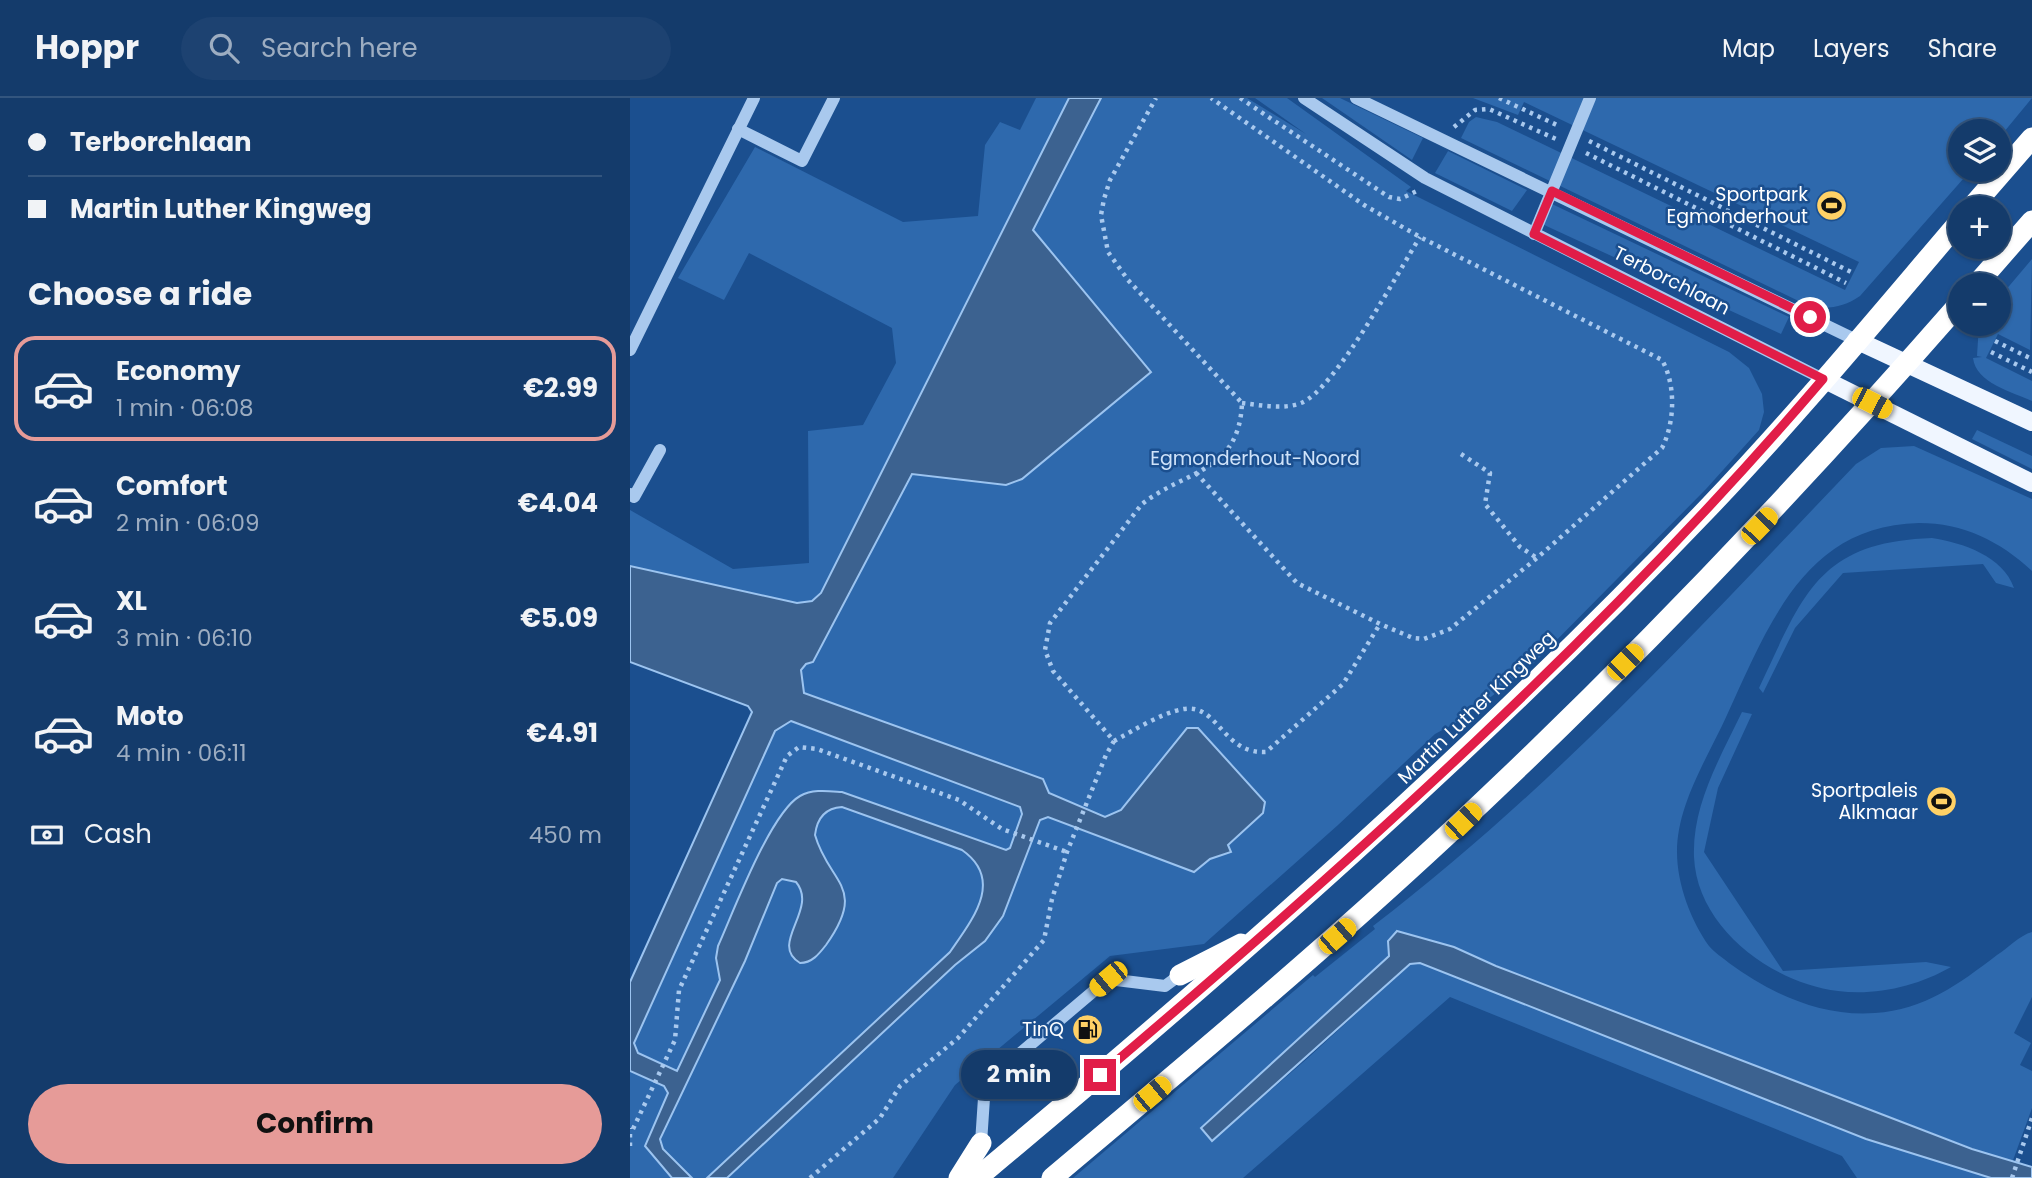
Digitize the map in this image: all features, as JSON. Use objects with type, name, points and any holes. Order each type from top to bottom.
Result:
[{"type":"highway","points":[[1981,196],[2032,138]]},
{"type":"highway","points":[[1986,273],[2032,221]]},
{"type":"highway","name":"Martin Luther Kingweg","points":[[977,1178],[1268,931],[1534,684],[1716,500],[1948,236]]},
{"type":"highway","points":[[1052,1178],[1314,956],[1483,802],[1797,487],[1948,317]]},
{"type":"highway","points":[[1180,975],[1268,931]]},
{"type":"highway","points":[[959,1178],[981,1143]]},
{"type":"main road","name":"Terborchlaan","points":[[1856,340],[2032,422]]},
{"type":"main road","name":"Terborchlaan","points":[[1823,379],[2032,483]]},
{"type":"street","points":[[630,350],[754,98]]},
{"type":"street","points":[[738,129],[802,161],[834,98]]},
{"type":"street","name":"Terborchlaan","points":[[1304,98],[1425,178],[1823,379]]},
{"type":"street","name":"Terborchlaan","points":[[1356,98],[1447,134],[1552,191],[1856,340]]},
{"type":"street","points":[[1534,234],[1590,98]]},
{"type":"street","points":[[630,494],[634,497],[660,450]]},
{"type":"street","points":[[981,1143],[985,1083],[1039,1036],[1108,979],[1164,986],[1180,975]]},
{"type":"path","points":[[1156,98],[1110,180],[1104,199],[1101,215],[1108,252],[1128,280],[1242,403],[1270,407],[1300,404],[1310,398],[1339,365],[1420,237]]},
{"type":"path","points":[[1196,473],[1297,583],[1413,638],[1434,637],[1450,629],[1537,558],[1661,448],[1670,432],[1671,376],[1662,360],[1420,237],[1364,205],[1212,98]]},
{"type":"path","points":[[1240,98],[1389,197],[1400,199],[1411,196],[1425,178]]},
{"type":"path","points":[[1499,98],[1573,140],[1846,283]]},
{"type":"path","points":[[1447,134],[1475,110],[1489,109],[1573,140],[1851,272]]},
{"type":"path","points":[[1995,341],[2032,359]]},
{"type":"path","points":[[1991,352],[2032,372]]},
{"type":"path","points":[[1114,741],[1053,671],[1045,650],[1050,623],[1142,505],[1158,492],[1212,466],[1233,445],[1241,419],[1242,403]]},
{"type":"path","points":[[1461,454],[1490,473],[1485,504],[1521,547],[1537,558]]},
{"type":"path","points":[[810,1178],[880,1118],[900,1086],[958,1038],[1044,940],[1052,899],[1067,852],[1114,741],[1157,718],[1194,709],[1203,712],[1244,749],[1266,752],[1343,684],[1380,624]]},
{"type":"path","points":[[630,1146],[631,1128],[674,1040],[680,990],[787,756],[799,747],[817,748],[959,800],[1002,829],[1067,852]]},
{"type":"path","points":[[2012,1178],[2018,1153],[2032,1118]]},
{"type":"green space","points":[[1036,98],[1069,98],[822,593],[812,601],[798,603],[630,566],[630,510],[733,569],[809,563],[808,431],[863,425],[896,363],[892,328],[749,253],[724,300],[678,278],[755,147],[903,222],[978,216],[985,145],[1000,122],[1020,130]]},
{"type":"green space","name":"Egmonderhout-Noord","points":[[1087,98],[1247,98],[1306,134],[1255,98],[1287,98],[1411,187],[1406,191],[1729,352],[1749,368],[1762,394],[1764,412],[1759,430],[1706,489],[1532,665],[1461,720],[1435,734],[1204,944],[1110,956],[955,1085],[893,1178],[630,1178],[630,1063],[636,1049],[634,1044],[775,731],[796,712],[801,698],[801,670],[806,664],[813,662],[883,528]]},
{"type":"green space","points":[[1322,98],[1340,98],[1423,138],[1412,160]]},
{"type":"green space","name":"Sportpark Egmonderhout","points":[[1473,98],[2032,98],[2011,123],[2011,119],[1948,119],[1948,182],[1960,182],[1860,296],[1836,307],[1823,308],[1809,306],[1461,138],[1469,122],[1476,117],[1497,122],[1845,290],[1859,262],[1524,102],[1518,115]]},
{"type":"green space","points":[[1448,151],[1527,190],[1512,211],[1435,173]]},
{"type":"green space","points":[[1552,204],[1789,317],[1781,334],[1542,224]]},
{"type":"green space","points":[[2032,259],[2030,350],[2002,336],[2011,336],[2011,284]]},
{"type":"green space","points":[[1978,336],[1997,336],[1986,358],[2032,381],[2032,401],[1988,380],[1976,367],[1973,358],[1982,357],[1977,356]]},
{"type":"green space","points":[[1977,430],[2032,456],[2032,469],[1972,439]]},
{"type":"green space","points":[[1914,446],[2032,499],[2032,571],[2007,551],[1966,530],[1919,523],[1880,528],[1847,541],[1819,561],[1796,586],[1776,616],[1703,764],[1682,816],[1678,834],[1678,864],[1682,889],[1691,914],[1713,950],[1745,974],[1780,993],[1798,1001],[1836,1011],[1893,1011],[1925,1001],[1955,985],[2032,932],[2032,997],[2014,1033],[2031,1043],[2020,1065],[2032,1071],[2032,1108],[2012,1163],[1571,997],[1454,947],[1419,939],[1388,941],[1390,956],[1201,1128],[1212,1141],[1410,964],[1420,963],[1866,1139],[1991,1178],[1857,1178],[1842,1156],[1450,997],[1243,1178],[1073,1178],[1313,975],[1315,977],[1375,929],[1373,926],[1502,819],[1683,645],[1856,464],[1881,448]]},
{"type":"green space","points":[[1932,538],[1956,543],[1991,559],[2009,577],[2014,588],[1996,583],[1983,564],[1843,573],[1795,628],[1763,693],[1759,688],[1788,626],[1819,580],[1838,563],[1863,550],[1893,542]]},
{"type":"green space","points":[[1742,712],[1752,714],[1718,788],[1704,852],[1783,971],[1926,962],[1951,967],[1911,984],[1882,991],[1838,991],[1788,977],[1764,964],[1742,948],[1723,928],[1708,907],[1698,883],[1694,857],[1695,838],[1709,782]]},
{"type":"shaded area","points":[[1069,98],[1101,98],[1033,230],[1151,372],[1022,479],[1006,485],[912,474],[813,662],[806,664],[801,670],[804,693],[1043,779],[1049,793],[1105,817],[1121,810],[1187,728],[1198,728],[1265,802],[1263,813],[1228,845],[1231,852],[1210,859],[1194,872],[1048,817],[1040,820],[1003,916],[985,941],[955,965],[727,1178],[707,1178],[950,952],[975,914],[980,900],[983,887],[981,874],[975,862],[962,850],[842,807],[827,812],[820,819],[815,835],[845,897],[844,910],[838,925],[818,955],[812,960],[800,963],[792,955],[789,946],[802,903],[801,892],[796,882],[782,879],[777,883],[745,961],[660,1139],[663,1149],[692,1178],[672,1178],[645,1146],[668,1093],[664,1086],[630,1071],[630,982],[752,712],[748,706],[630,662],[630,566],[797,603],[812,601],[821,593]],"holes":[[[791,721],[1020,807],[1022,814],[1010,848],[1006,850],[842,792],[815,791],[800,796],[788,806],[777,822],[743,889],[718,946],[716,958],[720,980],[677,1071],[638,1053],[634,1043],[775,731]]]},
{"type":"shaded area","points":[[1397,931],[1454,947],[1496,966],[1972,1149],[2032,1167],[2032,1178],[1991,1178],[1866,1139],[1420,963],[1410,964],[1212,1141],[1201,1128],[1389,956],[1388,941]]},
{"type":"place","name":"Sportpark Egmonderhout","points":[[1831,205]]},
{"type":"place","name":"Sportpaleis Alkmaar","points":[[1941,801]]},
{"type":"place","name":"TinQ","points":[[1087,1029]]},
{"type":"route","points":[[1100,1075],[1215,978],[1379,831],[1534,684],[1724,491],[1823,379],[1534,234],[1552,191],[1810,317]]}]
